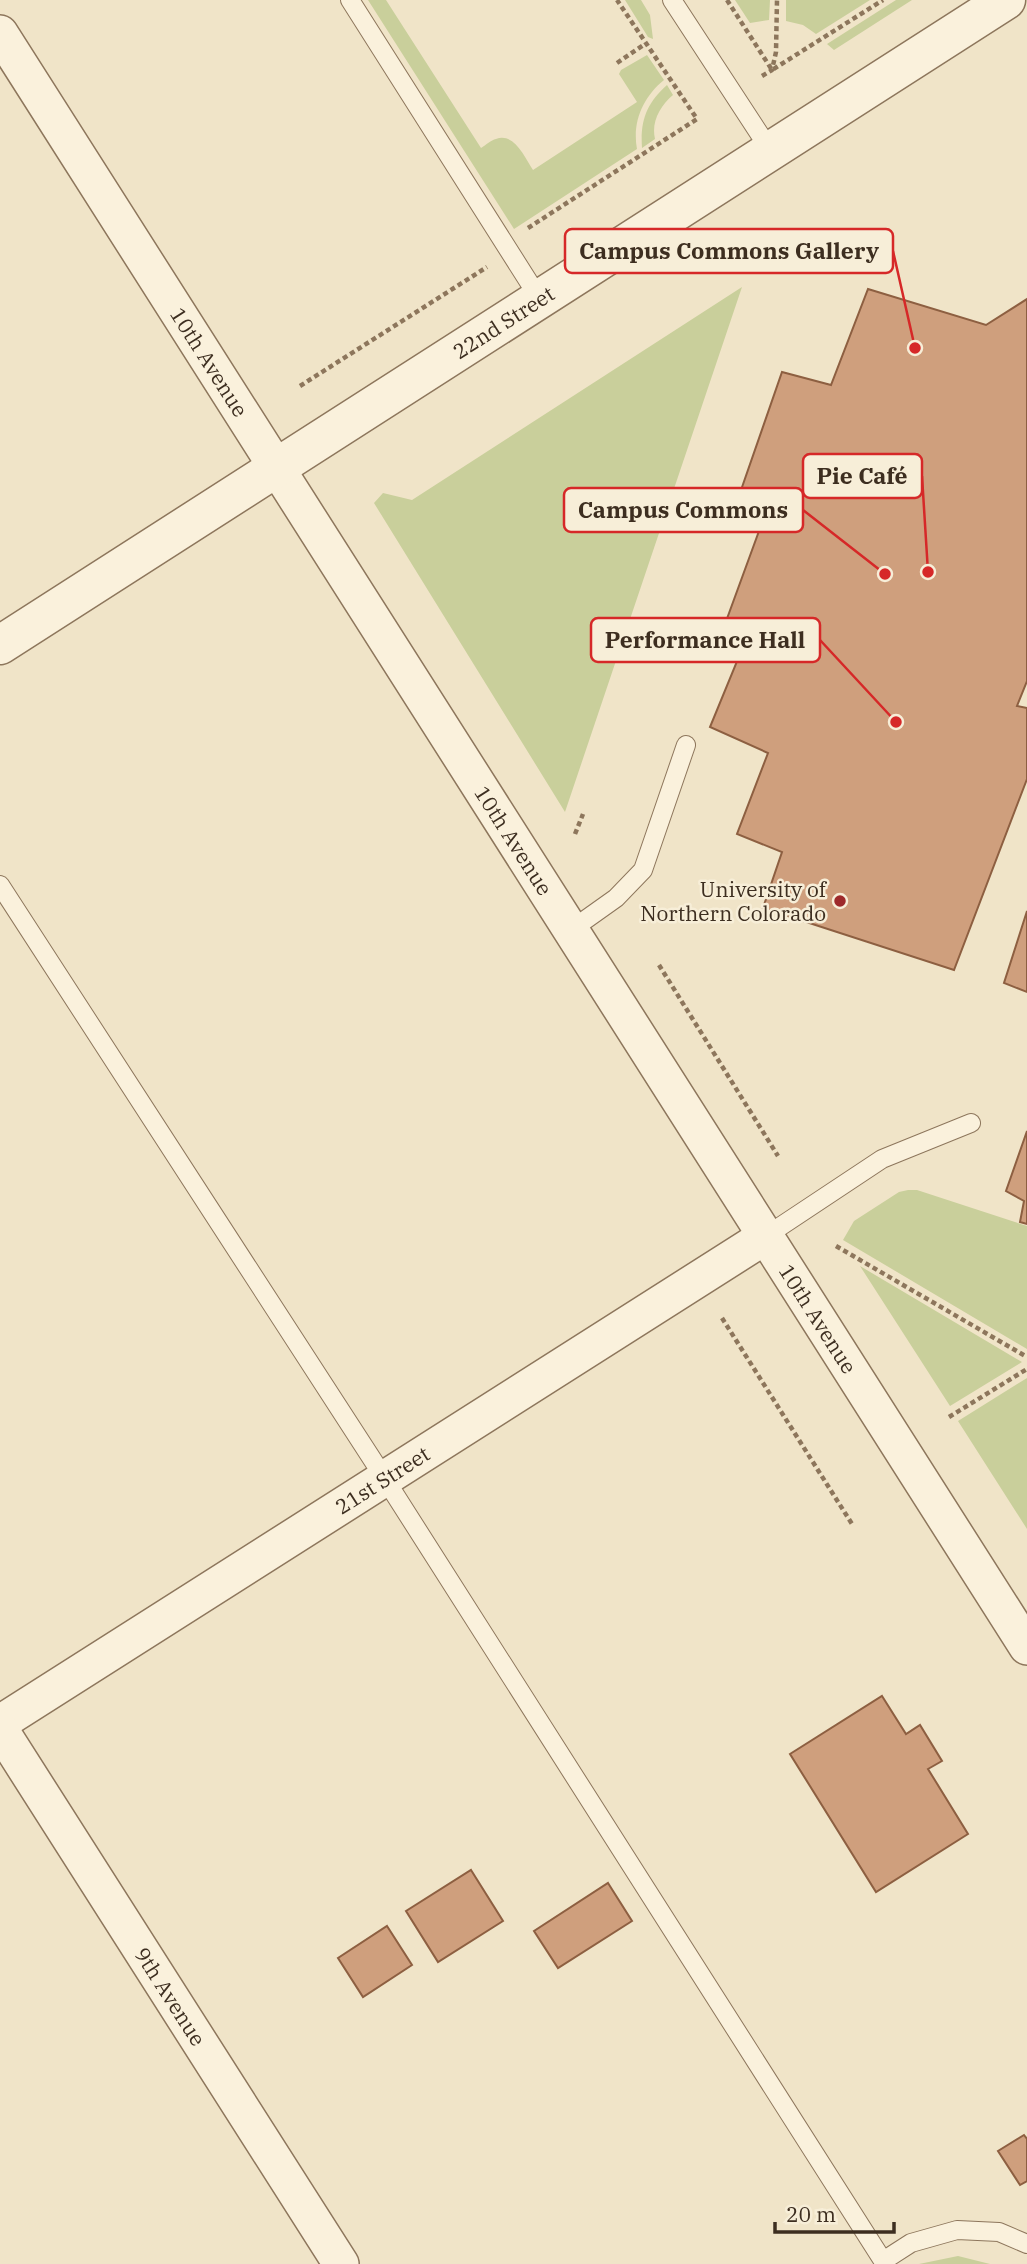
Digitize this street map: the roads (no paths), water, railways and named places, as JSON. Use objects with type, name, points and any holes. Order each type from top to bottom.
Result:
[{"type":"street","name":"22nd Street","points":[[0,645],[1006,0]]},
{"type":"street","name":"10th Avenue","points":[[0,33],[1027,1647]]},
{"type":"street","name":"21st Street","points":[[0,1723],[766,1236]]},
{"type":"street","name":"9th Avenue","points":[[0,1729],[341,2264]]},
{"type":"lane","points":[[350,0],[539,298]]},
{"type":"lane","points":[[673,0],[770,150]]},
{"type":"lane","points":[[571,930],[616,898],[643,870],[686,745]]},
{"type":"lane","points":[[0,885],[385,1479],[884,2263],[911,2243],[957,2230],[999,2232],[1027,2244]]},
{"type":"lane","points":[[766,1236],[882,1160],[971,1123]]},
{"type":"place","name":"Campus Commons Gallery","points":[[915,348]]},
{"type":"place","name":"Pie Café","points":[[928,572]]},
{"type":"place","name":"Campus Commons","points":[[885,574]]},
{"type":"place","name":"Performance Hall","points":[[896,722]]},
{"type":"place","name":"University of Northern Colorado","points":[[840,901]]}]
